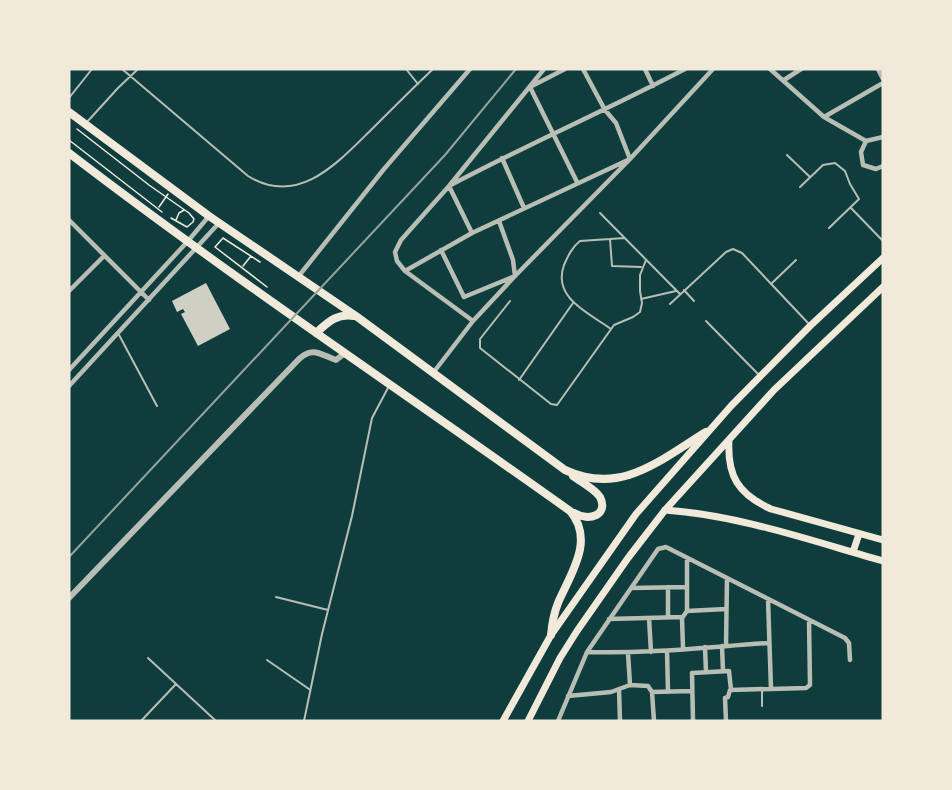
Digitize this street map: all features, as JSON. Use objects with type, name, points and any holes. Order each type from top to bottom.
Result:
[{"type":"main road","points":[[69,112],[82,127],[356,316],[596,493],[602,504],[600,511],[589,519],[570,511],[391,383],[261,295],[189,241],[156,212],[69,153]]},
{"type":"main road","points":[[502,721],[551,635],[636,514],[706,432],[760,376],[883,258]]},
{"type":"main road","points":[[528,721],[560,658],[577,631],[665,510],[774,390],[883,287]]},
{"type":"main road","points":[[316,333],[338,316],[356,316]]},
{"type":"main road","points":[[565,470],[582,477],[599,480],[627,477],[643,470],[706,432]]},
{"type":"main road","points":[[729,440],[728,457],[732,475],[741,490],[754,502],[771,509],[883,540]]},
{"type":"main road","points":[[665,510],[729,519],[880,560]]},
{"type":"main road","points":[[551,635],[556,609],[582,546],[580,528],[570,511]]},
{"type":"main road","points":[[853,552],[859,534]]},
{"type":"street","points":[[298,277],[384,169],[470,69]]},
{"type":"street","points":[[473,321],[405,271],[397,261],[395,252],[401,240],[449,186],[544,69]]},
{"type":"street","points":[[530,87],[565,69]]},
{"type":"street","points":[[583,69],[605,110],[616,123],[630,159]]},
{"type":"street","points":[[645,69],[653,86]]},
{"type":"street","points":[[449,186],[685,69]]},
{"type":"street","points":[[433,373],[473,321],[630,159],[713,69]]},
{"type":"street","points":[[770,69],[824,117],[866,141],[883,137]]},
{"type":"street","points":[[784,80],[801,69]]},
{"type":"street","points":[[824,117],[883,81],[878,69]]},
{"type":"street","points":[[530,87],[577,182]]},
{"type":"street","points":[[866,141],[861,152],[864,165],[876,169],[883,166]]},
{"type":"street","points":[[502,158],[524,208]]},
{"type":"street","points":[[405,271],[472,233],[630,159]]},
{"type":"street","points":[[449,186],[472,233]]},
{"type":"street","points":[[69,370],[189,241],[208,216]]},
{"type":"street","points":[[69,220],[148,300]]},
{"type":"street","points":[[499,221],[513,260],[515,276]]},
{"type":"street","points":[[69,386],[219,223]]},
{"type":"street","points":[[441,250],[464,297]]},
{"type":"street","points":[[69,291],[105,256]]},
{"type":"street","points":[[456,308],[464,297],[515,276]]},
{"type":"street","points":[[69,598],[298,359],[313,351],[336,360],[345,352]]},
{"type":"street","points":[[558,721],[587,652],[660,548],[666,547],[848,640],[850,660]]},
{"type":"street","points":[[683,648],[683,617],[687,611],[687,558]]},
{"type":"street","points":[[723,671],[727,578]]},
{"type":"street","points":[[668,587],[668,617]]},
{"type":"street","points":[[631,588],[687,587]]},
{"type":"street","points":[[768,599],[771,689]]},
{"type":"street","points":[[687,611],[726,609]]},
{"type":"street","points":[[609,619],[683,617]]},
{"type":"street","points":[[649,618],[651,652]]},
{"type":"street","points":[[731,690],[806,688],[810,685],[809,620]]},
{"type":"street","points":[[587,652],[651,652],[705,646],[769,643]]},
{"type":"street","points":[[705,646],[706,672]]},
{"type":"street","points":[[667,651],[669,692]]},
{"type":"street","points":[[628,653],[630,685]]},
{"type":"street","points":[[693,721],[692,673],[723,671],[730,672],[731,690],[725,698],[726,721]]},
{"type":"street","points":[[568,696],[611,692],[630,685],[648,686],[652,692],[654,721]]},
{"type":"street","points":[[619,690],[620,721]]},
{"type":"street","points":[[652,692],[692,691]]},
{"type":"lane","points":[[69,98],[92,69]]},
{"type":"lane","points":[[122,69],[248,176],[262,184],[278,187],[295,186],[310,180],[336,164],[433,69]]},
{"type":"lane","points":[[82,127],[118,87],[138,69]]},
{"type":"lane","points":[[406,69],[418,84]]},
{"type":"lane","points":[[787,155],[810,177]]},
{"type":"lane","points":[[800,187],[827,163],[839,165],[845,171],[850,184],[859,196],[858,200],[829,228]]},
{"type":"lane","points":[[850,207],[883,241]]},
{"type":"lane","points":[[600,213],[679,292]]},
{"type":"lane","points":[[611,329],[573,303],[566,296],[561,280],[572,249],[580,241],[625,238]]},
{"type":"lane","points":[[610,239],[612,266],[642,267]]},
{"type":"lane","points":[[641,298],[684,290],[726,252],[734,249],[742,253],[810,326]]},
{"type":"lane","points":[[510,301],[480,339],[481,350],[551,404],[557,405],[617,322],[637,315],[642,308],[639,283],[646,260]]},
{"type":"lane","points":[[771,284],[796,260]]},
{"type":"lane","points":[[684,290],[694,301]]},
{"type":"lane","points":[[670,304],[679,292]]},
{"type":"lane","points":[[519,380],[573,303]]},
{"type":"lane","points":[[706,321],[760,376]]},
{"type":"lane","points":[[118,333],[158,406]]},
{"type":"lane","points":[[304,721],[328,610],[352,516],[372,418],[391,383]]},
{"type":"lane","points":[[880,560],[883,566]]},
{"type":"lane","points":[[276,597],[328,610]]},
{"type":"lane","points":[[148,658],[216,721]]},
{"type":"lane","points":[[267,660],[310,690]]},
{"type":"lane","points":[[141,721],[176,684]]},
{"type":"lane","points":[[762,689],[762,706]]},
{"type":"path","points":[[69,140],[156,212],[184,226],[191,225],[192,215],[166,197],[82,127]]},
{"type":"path","points":[[156,212],[172,189]]},
{"type":"path","points":[[176,221],[179,213],[185,210]]},
{"type":"path","points":[[260,261],[223,238],[216,248],[267,287],[261,295]]},
{"type":"path","points":[[243,267],[251,256]]},
{"type":"building","points":[[206,283],[230,329],[198,346],[181,314],[185,312],[183,309],[177,312],[172,301]]},
{"type":"railway","points":[[69,557],[445,155],[516,69]]}]
